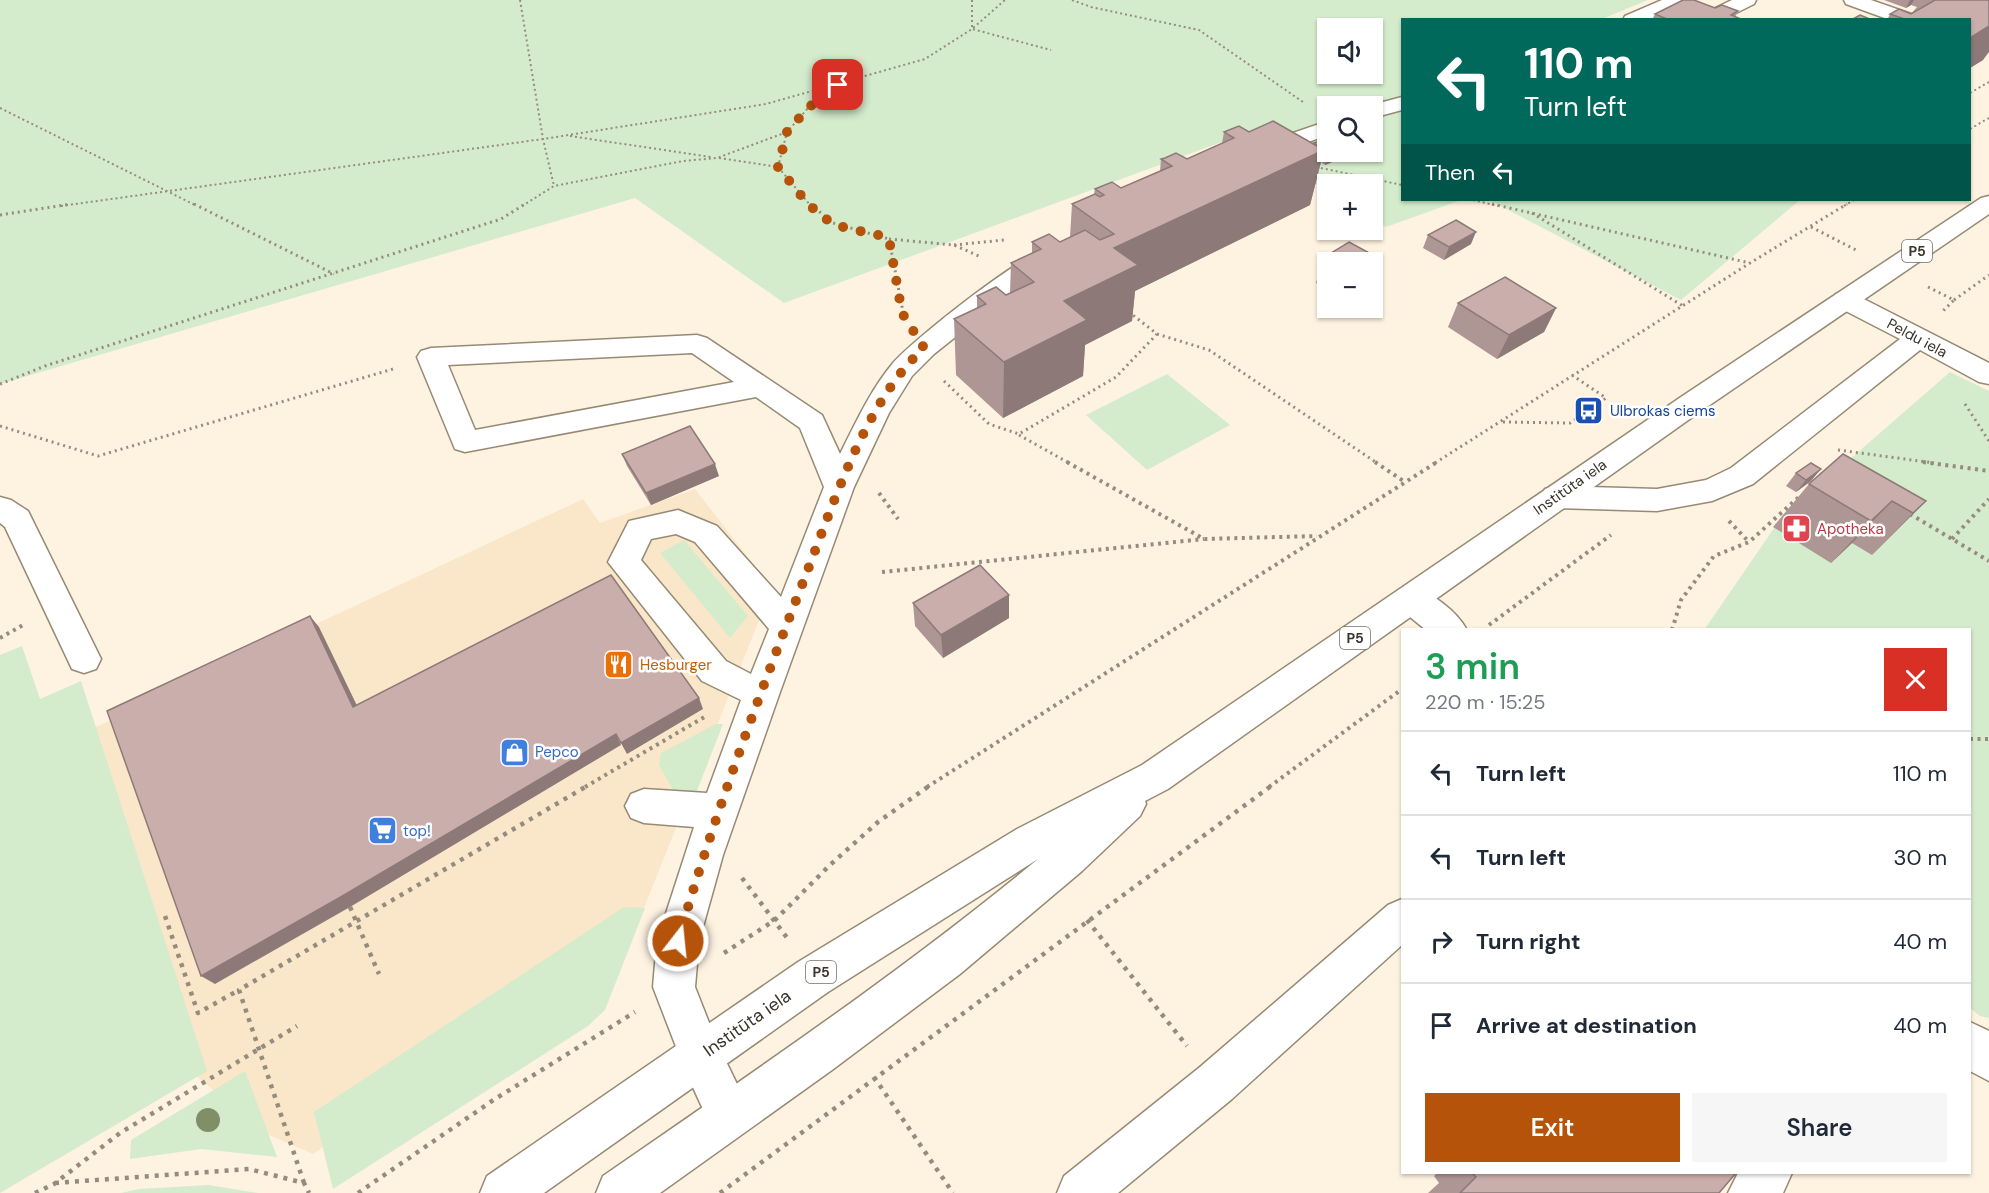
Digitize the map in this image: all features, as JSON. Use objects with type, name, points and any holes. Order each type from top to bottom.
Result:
[{"type":"main road","points":[[1637,18],[1678,0]]},
{"type":"main road","points":[[1710,18],[1747,0]]},
{"type":"main road","points":[[1853,0],[1904,18]]},
{"type":"main road","points":[[1383,109],[1401,103]]},
{"type":"main road","points":[[1241,158],[1317,135]]},
{"type":"main road","name":"Institūta iela","points":[[504,1193],[813,977],[1002,860],[1155,777],[1556,497],[1989,203]]},
{"type":"main road","points":[[729,1115],[700,1055],[674,987],[678,941],[718,811],[839,487],[875,413],[902,370],[931,362],[1019,274],[1062,245]]},
{"type":"main road","name":"Peldu iela","points":[[1845,300],[1989,375]]},
{"type":"main road","points":[[1556,497],[1657,500],[1712,490],[1742,476],[1919,338]]},
{"type":"main road","points":[[760,387],[465,442],[431,357],[697,344],[812,422],[839,487]]},
{"type":"main road","points":[[0,508],[17,519],[84,659]]},
{"type":"main road","points":[[762,692],[741,685],[714,671],[624,562],[640,529],[678,522],[706,534],[786,626]]},
{"type":"main road","points":[[1411,599],[1447,628]]},
{"type":"main road","name":"Institūta iela","points":[[620,1193],[985,929],[1059,866],[1155,777]]},
{"type":"main road","points":[[644,806],[718,811]]},
{"type":"main road","points":[[1081,1193],[1216,1083],[1401,920]]},
{"type":"main road","points":[[1971,1045],[1989,1059]]},
{"type":"main road","points":[[1752,1193],[1768,1174]]},
{"type":"path","points":[[520,0],[543,139],[554,186]]},
{"type":"path","points":[[972,0],[972,29]]},
{"type":"path","points":[[0,215],[165,190],[566,136],[766,105],[925,59],[972,29],[1005,0]]},
{"type":"path","points":[[1072,0],[1091,7],[1199,30],[1309,107],[1317,135]]},
{"type":"path","points":[[972,29],[1051,50]]},
{"type":"path","points":[[1971,92],[1989,82]]},
{"type":"path","points":[[778,167],[787,132],[808,108],[838,85]]},
{"type":"path","points":[[0,108],[335,274]]},
{"type":"path","points":[[1971,128],[1989,118]]},
{"type":"path","points":[[0,384],[45,366],[501,219],[554,186],[683,161],[717,158],[787,132]]},
{"type":"path","points":[[566,136],[778,167],[811,207],[841,227],[877,233],[889,239],[954,244],[1019,274]]},
{"type":"path","points":[[1264,150],[1287,161],[1401,185]]},
{"type":"path","points":[[1478,201],[1750,263]]},
{"type":"path","points":[[721,956],[775,920],[830,865],[878,822],[944,775],[1317,536],[1503,422],[1572,375],[1852,201]]},
{"type":"path","points":[[1529,211],[1683,306]]},
{"type":"path","points":[[889,239],[902,313],[931,362],[989,424],[1019,434],[1204,539]]},
{"type":"path","points":[[1954,300],[1989,275]]},
{"type":"path","points":[[1122,308],[1157,334],[1209,350],[1405,482]]},
{"type":"path","points":[[1019,434],[1116,377],[1157,334]]},
{"type":"path","points":[[0,426],[98,456],[431,357]]},
{"type":"path","points":[[1503,422],[1570,423],[1606,398],[1572,375]]},
{"type":"path","points":[[1833,449],[1989,471]]},
{"type":"path","points":[[1673,628],[1681,600],[1714,556],[1749,542],[1806,491]]},
{"type":"path","points":[[1952,539],[1989,499]]},
{"type":"path","points":[[1907,512],[1989,561]]},
{"type":"path","points":[[1724,515],[1749,542]]},
{"type":"path","points":[[882,572],[1204,539],[1317,536]]},
{"type":"path","points":[[720,1193],[1401,689]]},
{"type":"path","points":[[165,916],[198,1013],[710,714]]},
{"type":"path","points":[[663,732],[668,739]]},
{"type":"path","points":[[1971,740],[1989,739]]},
{"type":"path","points":[[703,855],[728,860],[793,947]]},
{"type":"path","points":[[350,908],[380,974]]},
{"type":"path","points":[[1087,920],[1216,1083]]},
{"type":"path","points":[[239,990],[309,1193]]},
{"type":"path","points":[[358,1193],[495,1099],[639,1010]]},
{"type":"path","points":[[35,1193],[54,1184],[120,1133],[297,1026]]},
{"type":"path","points":[[870,1070],[953,1193]]},
{"type":"path","points":[[54,1184],[249,1169],[304,1183]]},
{"type":"shaded area","points":[[695,489],[772,588],[634,933],[313,1154],[262,1132],[165,1049],[81,734],[583,499],[600,523]]},
{"type":"green space","points":[[0,0],[1648,0],[1604,18],[1401,18],[1401,201],[1458,201],[1386,227],[1383,225],[1383,174],[1317,174],[1317,185],[1238,136],[784,303],[635,198],[0,384]]},
{"type":"green space","points":[[1491,201],[1799,201],[1681,300]]},
{"type":"green space","points":[[1950,372],[1989,391],[1989,1018],[1980,1016],[1971,1009],[1971,628],[1705,628],[1779,521]]},
{"type":"green space","points":[[1167,374],[1230,425],[1147,470],[1086,415]]},
{"type":"green space","points":[[684,540],[748,616],[730,638],[660,553]]},
{"type":"green space","points":[[22,646],[40,699],[81,681],[207,1071],[0,1193],[0,655]]},
{"type":"green space","points":[[716,724],[723,724],[695,796],[677,797],[659,765],[661,753]]},
{"type":"green space","points":[[624,907],[645,908],[605,1010],[588,1026],[333,1189],[314,1112]]},
{"type":"green space","points":[[245,1071],[277,1157],[201,1149],[130,1159],[131,1140]]},
{"type":"green space","points":[[209,1185],[258,1193],[121,1193],[139,1189]]},
{"type":"building","points":[[1683,0],[1694,0],[1715,8],[1722,5],[1738,11],[1731,15],[1738,18],[1664,18],[1655,14]]},
{"type":"building","points":[[1935,0],[1989,0],[1989,26],[1971,37],[1971,18],[1902,18],[1890,14],[1899,9],[1911,14]]},
{"type":"building","points":[[1273,121],[1317,146],[1317,153],[1114,248],[1138,265],[1064,301],[1087,320],[1004,362],[954,319],[986,304],[977,296],[996,287],[1006,295],[1034,282],[1011,263],[1041,249],[1032,242],[1049,234],[1060,242],[1085,230],[1100,240],[1114,234],[1072,204],[1095,194],[1100,197],[1104,195],[1095,189],[1112,182],[1121,188],[1172,166],[1161,159],[1176,153],[1187,159],[1234,138],[1224,132],[1239,126],[1249,132]]},
{"type":"building","points":[[1456,220],[1476,232],[1449,247],[1428,235]]},
{"type":"building","points":[[1349,242],[1367,252],[1333,252]]},
{"type":"building","points":[[1505,277],[1556,308],[1509,335],[1458,303]]},
{"type":"building","points":[[690,426],[715,464],[646,493],[622,454]]},
{"type":"building","points":[[1843,454],[1926,501],[1913,513],[1892,501],[1871,521],[1809,484]]},
{"type":"building","points":[[1811,463],[1821,469],[1806,480],[1796,473]]},
{"type":"building","points":[[980,565],[1009,595],[941,635],[913,603]]},
{"type":"building","points":[[611,575],[699,698],[621,743],[616,734],[339,898],[201,976],[107,711],[310,616],[353,707]]},
{"type":"building","points":[[1473,1174],[1735,1174],[1719,1193],[1460,1193],[1476,1177]]},
{"type":"place","name":"Ulbrokas ciems","points":[[1589,411]]},
{"type":"place","name":"Apotheka","points":[[1796,529]]},
{"type":"place","name":"Hesburger","points":[[619,665]]},
{"type":"place","name":"Pepco","points":[[514,752]]},
{"type":"place","name":"top!","points":[[382,831]]},
{"type":"route","points":[[678,941],[718,811],[839,487],[875,413],[902,370],[924,348],[902,313],[889,239],[877,233],[841,227],[811,207],[778,167],[787,132],[808,108],[838,85]]}]
